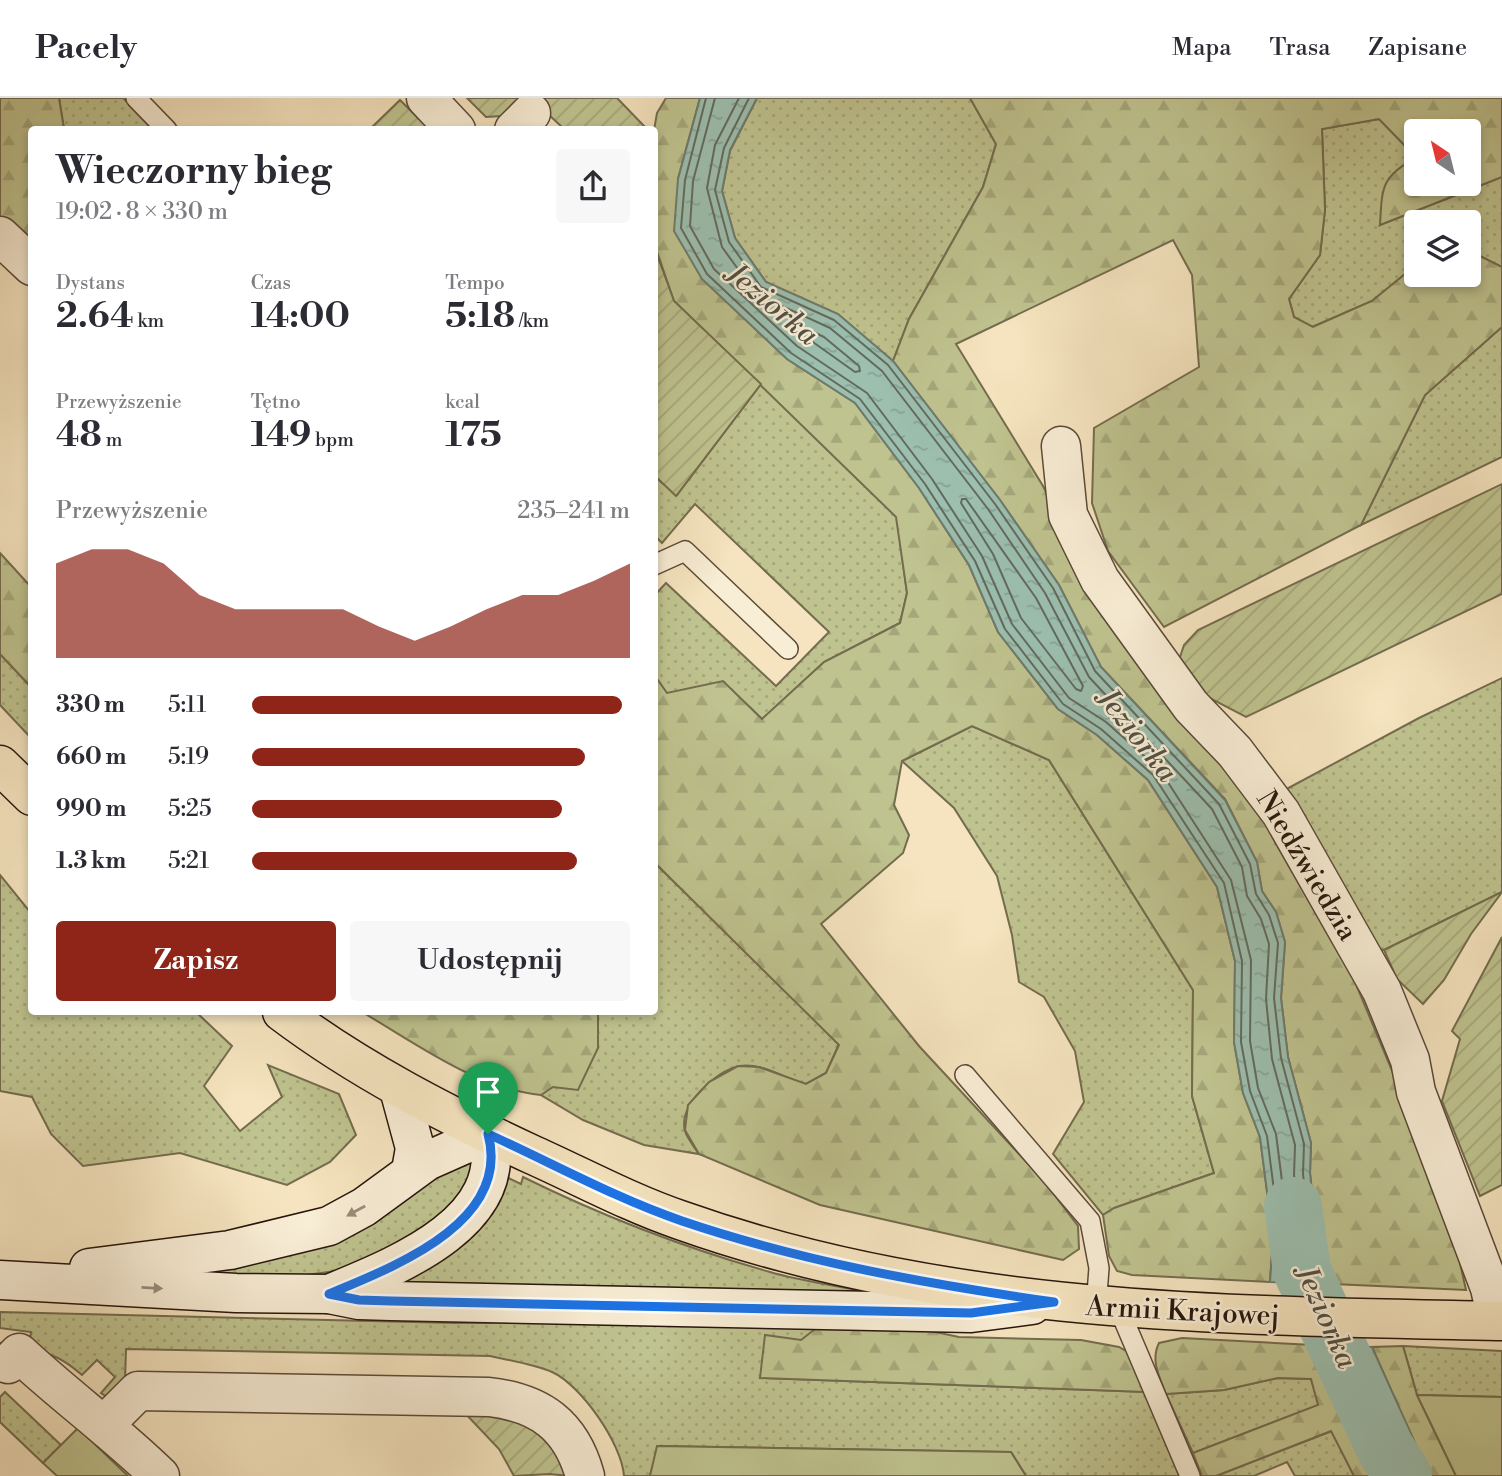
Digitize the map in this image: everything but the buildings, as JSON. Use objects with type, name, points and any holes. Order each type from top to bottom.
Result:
[{"type":"main road","points":[[0,765],[28,792]]},
{"type":"main road","name":"Armii Krajowej","points":[[287,1015],[399,1089],[488,1134],[679,1220],[827,1263],[913,1281],[1108,1308],[1349,1319],[1499,1320]]},
{"type":"street","points":[[426,98],[452,126]]},
{"type":"street","points":[[0,236],[28,262]]},
{"type":"street","name":"Niedźwiedzia","points":[[1061,446],[1068,515],[1100,580],[1191,706],[1234,752],[1281,813],[1382,991],[1410,1060],[1416,1091],[1490,1288],[1499,1320]]},
{"type":"street","points":[[399,1089],[415,1148],[411,1171]]},
{"type":"street","points":[[5,1280],[230,1250],[293,1237],[329,1226],[364,1207],[411,1171],[488,1134],[492,1157],[490,1178],[460,1222],[420,1252],[329,1294]]},
{"type":"street","points":[[5,1280],[236,1293],[329,1294],[359,1300],[876,1312],[971,1313],[1054,1302]]},
{"type":"street","points":[[8,1364],[19,1353],[87,1415],[105,1424],[160,1476]]},
{"type":"street","points":[[105,1424],[138,1391],[489,1397],[518,1402],[539,1410],[572,1441],[585,1476]]},
{"type":"lane","points":[[136,98],[163,126]]},
{"type":"lane","points":[[658,563],[685,551],[788,649]]},
{"type":"lane","points":[[965,1075],[1090,1221],[1108,1308],[1190,1476]]},
{"type":"green space","points":[[0,98],[59,98],[64,126],[28,126],[28,243],[0,216]]},
{"type":"green space","points":[[59,98],[123,98],[152,126],[64,126]]},
{"type":"green space","points":[[467,98],[522,98],[502,116],[486,117]]},
{"type":"green space","points":[[531,98],[617,98],[644,126],[561,126]]},
{"type":"green space","points":[[666,98],[700,98],[678,179],[749,323],[787,359],[855,403],[919,488],[969,565],[998,632],[1058,709],[1097,735],[1148,780],[1217,887],[1235,961],[1234,1042],[1243,1093],[1260,1137],[1273,1238],[1270,1282],[1132,1275],[1117,1271],[1109,1256],[1103,1215],[1114,1208],[1214,1173],[1192,1096],[1193,990],[1049,760],[972,726],[902,761],[894,805],[909,835],[903,853],[821,924],[919,1046],[1043,1180],[1078,1226],[1079,1249],[1063,1260],[820,1205],[699,1154],[685,1130],[688,1105],[709,1082],[738,1066],[759,1067],[806,1084],[826,1073],[839,1045],[658,866],[658,680],[667,693],[723,681],[762,719],[824,662],[900,623],[907,593],[896,517],[674,301],[658,255],[658,126],[655,126],[657,113]]},
{"type":"green space","points":[[757,98],[970,98],[996,144],[983,187],[909,319],[893,361],[838,314],[766,282],[735,238],[722,191],[730,151]]},
{"type":"green space","points":[[970,98],[1502,98],[1502,177],[1481,185],[1481,119],[1404,119],[1404,145],[1379,119],[1322,129],[1325,210],[1320,255],[1289,299],[1294,317],[1313,327],[1372,301],[1404,275],[1404,287],[1481,287],[1481,256],[1502,267],[1502,327],[1425,395],[1361,525],[1164,627],[1108,551],[1092,503],[1094,428],[1199,367],[1192,275],[1173,240],[956,344],[1043,486],[1117,635],[1271,821],[1335,934],[1446,1200],[1466,1290],[1333,1284],[1316,1230],[1310,1173],[1311,1143],[1288,1057],[1281,998],[1285,942],[1276,912],[1262,891],[1257,862],[1225,799],[1101,667],[1059,585],[1000,500],[893,361],[909,319],[983,187],[996,144]]},
{"type":"green space","points":[[400,100],[426,126],[373,126]]},
{"type":"green space","points":[[1379,119],[1404,145],[1404,180],[1380,225],[1404,216],[1404,275],[1372,301],[1312,327],[1294,317],[1289,299],[1320,255],[1325,210],[1322,129]]},
{"type":"green space","points":[[1404,165],[1404,196],[1454,196],[1418,210],[1404,210],[1404,216],[1380,225],[1383,192],[1396,171]]},
{"type":"green space","points":[[1502,177],[1502,267],[1481,256],[1481,210],[1418,210],[1454,196],[1481,196],[1481,185]]},
{"type":"green space","points":[[658,257],[674,301],[761,384],[676,496],[658,479]]},
{"type":"green space","points":[[1502,327],[1502,457],[1361,525],[1425,395]]},
{"type":"green space","points":[[761,384],[897,517],[907,593],[900,623],[824,662],[762,719],[723,682],[667,694],[658,682],[658,592],[666,583],[776,686],[829,632],[695,504],[662,543],[658,539],[658,479],[677,495]]},
{"type":"green space","points":[[1502,484],[1502,594],[1246,717],[1200,693],[1179,660],[1184,645],[1198,630]]},
{"type":"green space","points":[[0,553],[28,584],[28,684],[0,654]]},
{"type":"green space","points":[[0,654],[28,684],[28,735],[0,705]]},
{"type":"green space","points":[[1502,678],[1502,892],[1384,950],[1373,949],[1281,792],[1419,718]]},
{"type":"green space","points":[[972,726],[1049,760],[1193,990],[1192,1096],[1214,1173],[1115,1208],[1103,1215],[1053,1154],[1084,1102],[1075,1051],[1044,997],[1019,982],[1012,935],[997,876],[954,808],[902,761]]},
{"type":"green space","points":[[658,866],[839,1044],[826,1073],[806,1084],[748,1065],[730,1069],[710,1082],[693,1100],[684,1121],[686,1134],[699,1154],[644,1145],[583,1120],[541,1095],[598,1048],[598,1015],[658,1015]]},
{"type":"green space","points":[[0,875],[28,909],[28,1015],[199,1015],[232,1046],[204,1086],[240,1131],[282,1097],[268,1065],[339,1094],[356,1135],[330,1162],[287,1185],[180,1153],[83,1166],[51,1134],[32,1097],[0,1091]]},
{"type":"green space","points":[[1502,892],[1471,934],[1444,980],[1423,1004],[1397,979],[1384,950]]},
{"type":"green space","points":[[1502,937],[1502,1185],[1480,1196],[1442,1101],[1460,1039],[1452,1031]]},
{"type":"green space","points":[[367,1015],[598,1015],[598,1048],[578,1090],[553,1087],[541,1095],[517,1091],[471,1075]]},
{"type":"green space","points":[[474,1160],[474,1176],[430,1229],[343,1270],[306,1275],[128,1273],[342,1238],[373,1224],[438,1172]]},
{"type":"green space","points":[[506,1177],[521,1184],[523,1177],[613,1218],[738,1263],[865,1292],[396,1282]]},
{"type":"green space","points":[[0,1312],[455,1323],[824,1322],[761,1378],[1146,1392],[1182,1476],[1026,1476],[1011,1452],[658,1446],[650,1476],[624,1476],[622,1463],[608,1432],[587,1402],[563,1379],[552,1372],[530,1365],[490,1356],[126,1349],[125,1380],[107,1397],[101,1393],[115,1377],[97,1360],[82,1375],[61,1360],[44,1353],[0,1358],[0,1343],[29,1345],[31,1332],[0,1328]]},
{"type":"green space","points":[[824,1322],[916,1328],[959,1337],[1081,1340],[1119,1347],[1131,1354],[1146,1392],[760,1378],[765,1335],[801,1340]]},
{"type":"green space","points":[[1182,1338],[1313,1345],[1379,1476],[1354,1476],[1331,1431],[1216,1476],[1202,1476],[1193,1453],[1318,1405],[1311,1379],[1278,1378],[1224,1390],[1166,1394],[1157,1369],[1156,1350],[1159,1343]]},
{"type":"green space","points":[[1403,1346],[1502,1351],[1502,1397],[1417,1395]]},
{"type":"green space","points":[[1403,1346],[1417,1395],[1456,1476],[1431,1476],[1419,1455],[1372,1347]]},
{"type":"green space","points":[[1278,1378],[1311,1379],[1319,1405],[1193,1453],[1166,1394],[1224,1390]]},
{"type":"green space","points":[[5,1392],[61,1445],[43,1463],[0,1422],[0,1397]]},
{"type":"green space","points":[[1417,1395],[1502,1397],[1502,1476],[1456,1476]]},
{"type":"green space","points":[[463,1411],[505,1414],[529,1423],[548,1442],[571,1476],[514,1476],[499,1449]]},
{"type":"green space","points":[[78,1428],[128,1476],[57,1476],[43,1463]]},
{"type":"green space","points":[[1332,1431],[1354,1476],[1295,1476],[1287,1462],[1254,1476],[1216,1476]]},
{"type":"green space","points":[[657,1446],[1011,1452],[1026,1476],[650,1476]]},
{"type":"water","points":[[700,98],[757,98],[730,150],[722,191],[735,238],[766,282],[838,314],[893,361],[1000,500],[1059,585],[1101,667],[1225,800],[1257,862],[1262,891],[1276,912],[1285,942],[1281,998],[1288,1057],[1311,1143],[1310,1173],[1316,1230],[1333,1284],[1270,1282],[1273,1238],[1260,1137],[1243,1093],[1234,1042],[1235,961],[1217,887],[1148,780],[1097,735],[1058,709],[998,632],[969,565],[919,488],[855,403],[787,359],[702,279],[674,231],[678,179]]},
{"type":"water","points":[[1313,1345],[1372,1347],[1430,1476],[1379,1476]]},
{"type":"waterway","name":"Jeziorka","points":[[1293,1206],[1302,1271],[1385,1448],[1403,1476]]},
{"type":"route","points":[[488,1134],[679,1220],[726,1235],[827,1263],[925,1284],[1054,1302],[971,1313],[876,1312],[359,1300],[329,1294],[384,1271],[420,1252],[460,1222],[490,1178],[492,1157],[488,1134]]}]
